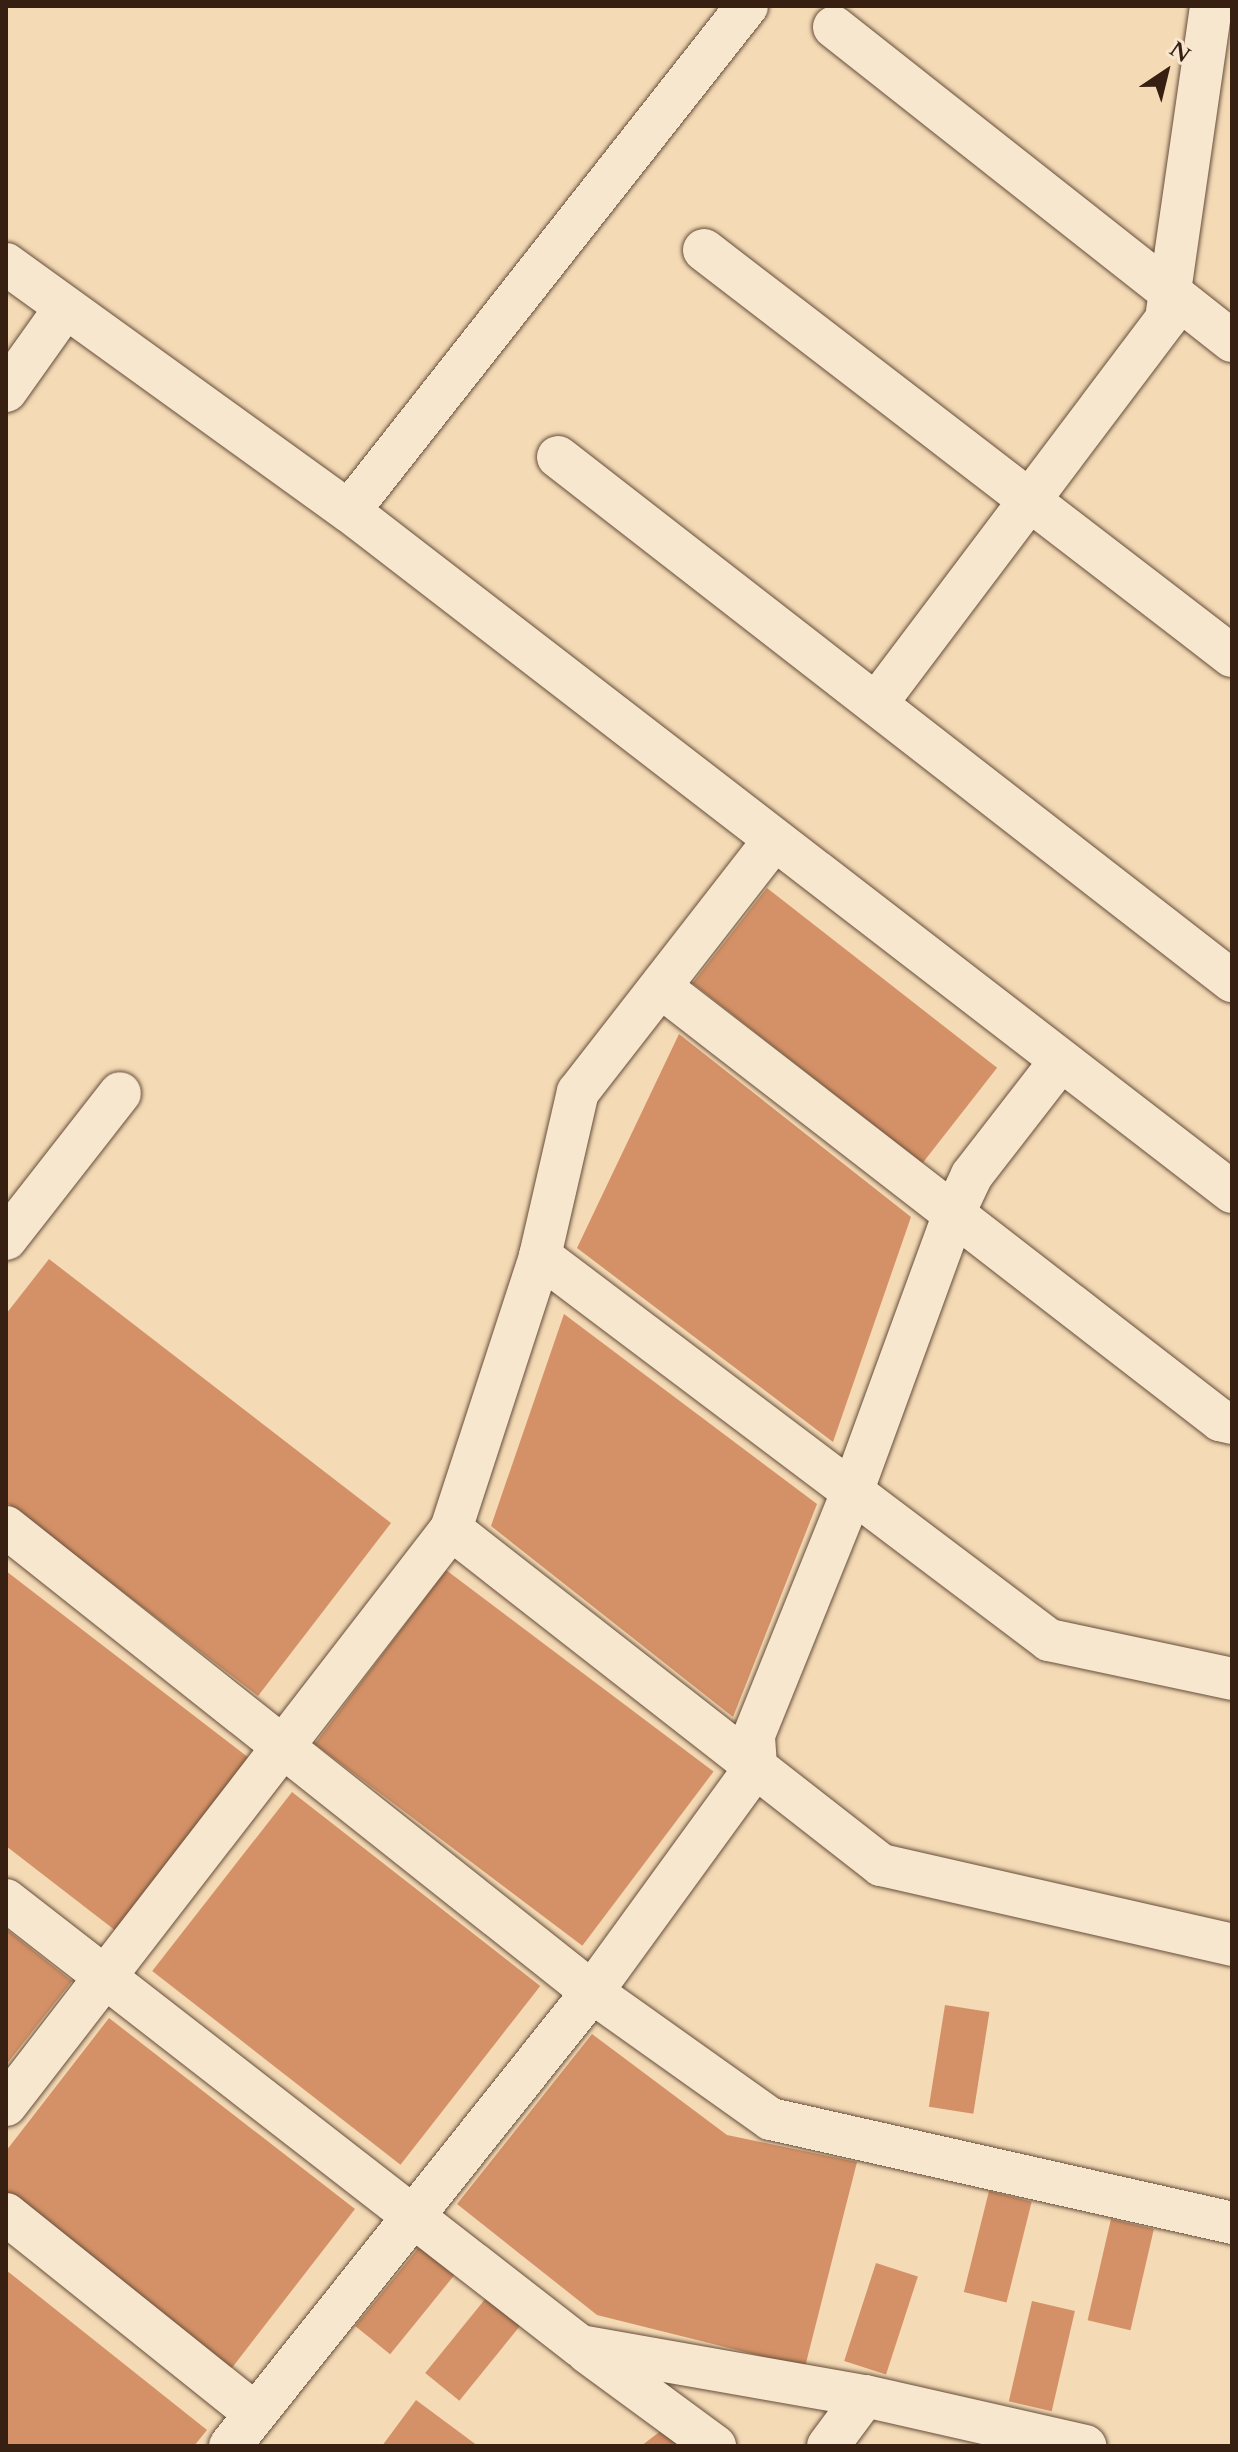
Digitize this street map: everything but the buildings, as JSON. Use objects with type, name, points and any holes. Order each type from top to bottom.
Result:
[{"type":"street","points":[[349,511],[747,6]]},
{"type":"street","points":[[876,704],[1166,319],[1211,6]]},
{"type":"street","points":[[1218,6],[1232,17]]},
{"type":"street","points":[[834,27],[1232,341]]},
{"type":"street","points":[[704,250],[1232,656]]},
{"type":"street","points":[[6,264],[349,511],[1059,1063],[1232,1192]]},
{"type":"street","points":[[6,391],[65,308]]},
{"type":"street","points":[[558,457],[1232,981]]},
{"type":"street","points":[[6,2105],[105,1981],[451,1529],[540,1256],[578,1092],[662,988],[774,840]]},
{"type":"street","points":[[662,988],[1220,1420],[1232,1423]]},
{"type":"street","points":[[6,2214],[245,2434],[412,2212],[592,1992],[756,1766],[754,1735],[851,1495],[954,1213],[972,1175],[1059,1063]]},
{"type":"street","points":[[6,1239],[120,1093]]},
{"type":"street","points":[[540,1256],[851,1495],[1049,1640],[1232,1679]]},
{"type":"street","points":[[6,1527],[281,1749],[592,1992],[771,2119],[1232,2223]]},
{"type":"street","points":[[451,1529],[881,1865],[1232,1945]]},
{"type":"street","points":[[6,1900],[105,1981],[412,2212],[580,2346],[715,2446]]},
{"type":"street","points":[[580,2346],[865,2396],[1085,2446]]},
{"type":"street","points":[[828,2446],[865,2396]]}]
